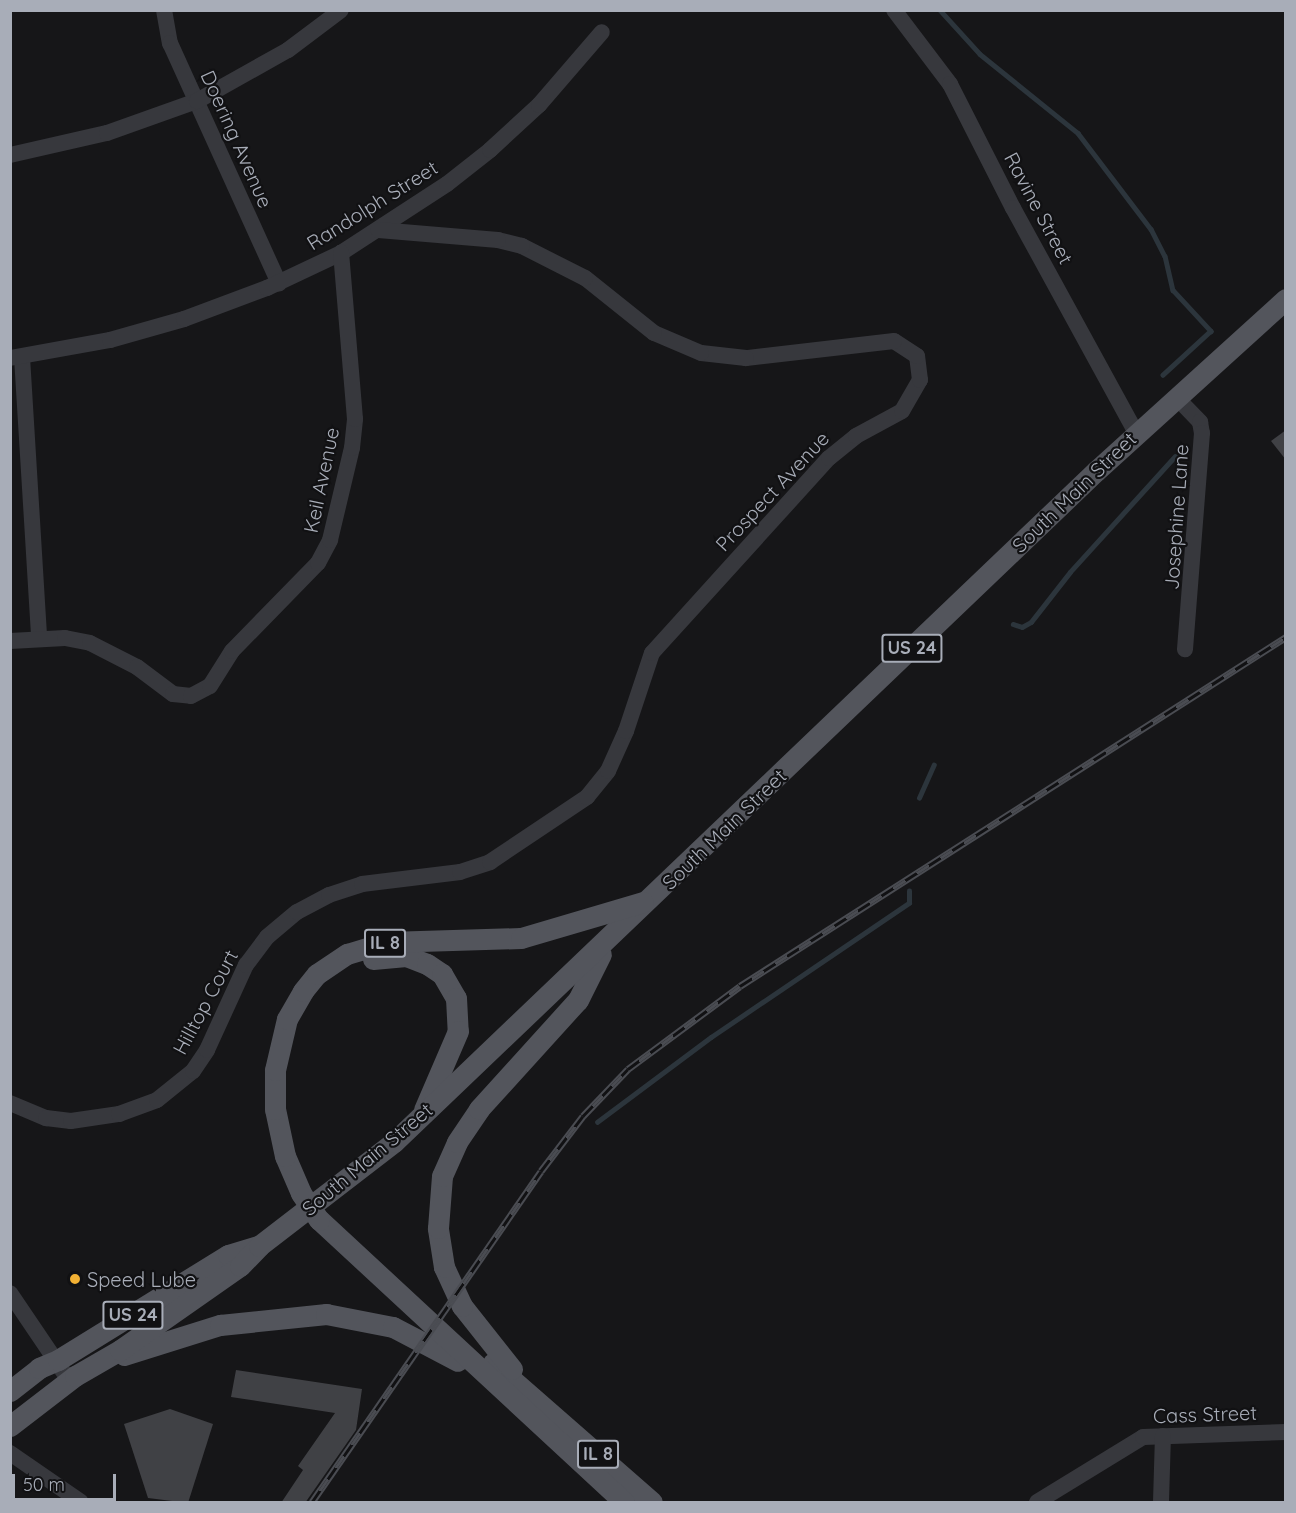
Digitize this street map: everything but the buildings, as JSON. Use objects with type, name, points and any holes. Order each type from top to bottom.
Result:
[{"type":"main road","name":"US 24","points":[[1176,397],[1286,299]]},
{"type":"main road","name":"South Main Street","points":[[10,1426],[69,1380],[98,1364],[240,1266],[259,1246],[341,1185],[421,1116],[1176,397]]},
{"type":"main road","name":"IL 8","points":[[649,900],[521,938],[387,942],[336,960],[303,991],[287,1019],[279,1046],[275,1096],[290,1154],[310,1207],[395,1286],[537,1411],[652,1503]]},
{"type":"main road","points":[[537,1411],[462,1306],[444,1267],[438,1238],[442,1176],[457,1142],[478,1109],[578,1000],[608,940]]},
{"type":"main road","name":"IL 8","points":[[290,1154],[286,1082],[296,1031],[310,1003],[324,986],[343,971],[368,961],[397,956],[427,963],[442,975],[456,998],[459,1023],[455,1040],[421,1116]]},
{"type":"main road","name":"South Main Street","points":[[10,1391],[39,1368],[58,1360],[228,1254],[259,1246]]},
{"type":"main road","name":"IL 8","points":[[98,1364],[238,1322],[326,1314],[378,1323],[436,1347],[537,1411],[624,1503]]},
{"type":"street","name":"Doering Avenue","points":[[164,10],[170,43],[279,283]]},
{"type":"street","points":[[10,155],[107,133],[197,100],[288,50],[341,10]]},
{"type":"street","name":"Ravine Street","points":[[894,10],[950,84],[1012,208],[1136,433]]},
{"type":"street","name":"Randolph Street","points":[[16,357],[133,334],[214,309],[279,283],[341,253],[447,184],[490,150],[538,105],[602,32]]},
{"type":"street","name":"Prospect Avenue","points":[[267,937],[297,912],[346,889],[459,872],[490,862],[587,797],[608,771],[622,741],[652,653],[829,458],[856,436],[902,411],[920,380],[917,356],[894,341],[746,358],[701,354],[654,333],[585,278],[522,246],[498,240],[378,230]]},
{"type":"street","name":"Keil Avenue","points":[[39,638],[78,640],[103,648],[173,694],[191,696],[210,686],[232,651],[318,563],[330,540],[352,448],[355,419],[341,253]]},
{"type":"street","points":[[10,641],[39,638],[16,357]]},
{"type":"street","name":"Josephine Lane","points":[[1176,397],[1200,422],[1203,432],[1185,649]]},
{"type":"street","name":"Hilltop Court","points":[[10,1103],[34,1114],[71,1121],[119,1114],[167,1094],[186,1080],[207,1050],[232,989],[267,937]]},
{"type":"street","points":[[10,1293],[58,1360],[69,1380]]},
{"type":"street","name":"Cass Street","points":[[1037,1503],[1139,1439],[1163,1436],[1286,1432]]},
{"type":"street","points":[[1161,1503],[1163,1436]]},
{"type":"street","points":[[10,1453],[81,1503]]},
{"type":"waterway","points":[[940,10],[980,54],[1078,133],[1151,229],[1165,256],[1173,290],[1211,331],[1163,375]]},
{"type":"waterway","points":[[1013,624],[1022,627],[1031,622],[1070,572],[1175,456]]},
{"type":"waterway","points":[[919,798],[934,765]]},
{"type":"waterway","points":[[597,1122],[711,1037],[909,903],[909,891]]},
{"type":"railway","points":[[312,1502],[541,1171],[583,1116],[628,1069],[740,986],[1286,637]]},
{"type":"place","name":"Speed Lube","points":[[75,1279]]}]
